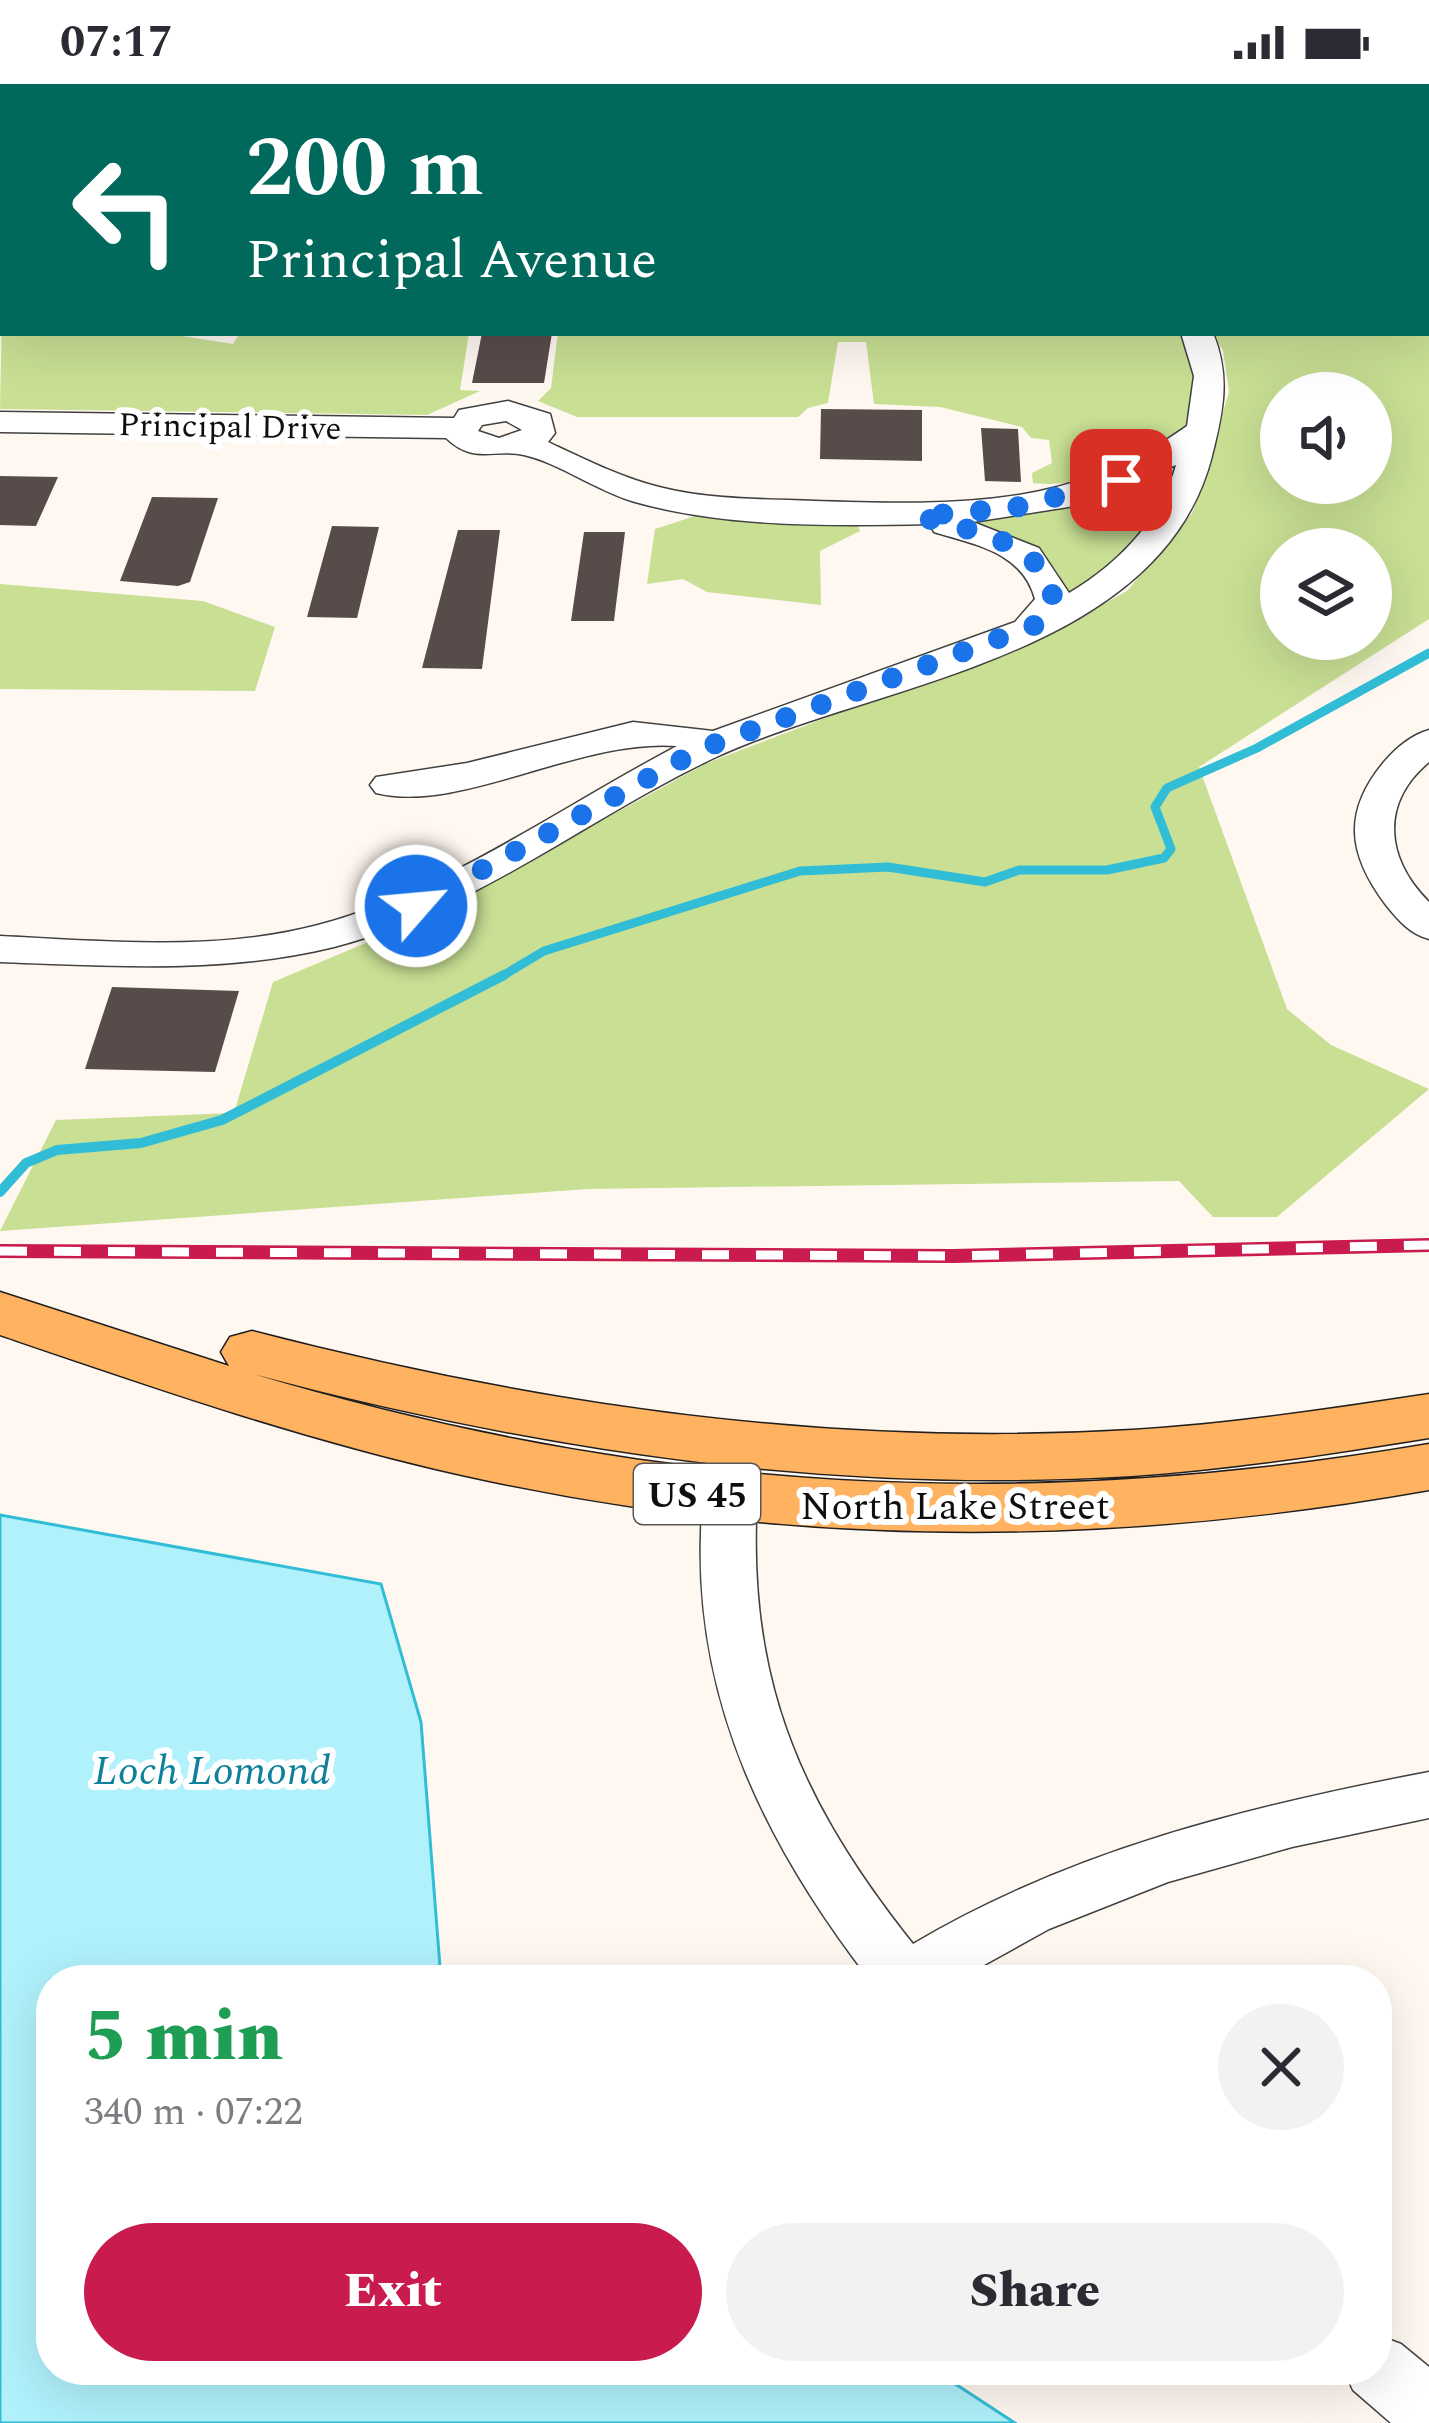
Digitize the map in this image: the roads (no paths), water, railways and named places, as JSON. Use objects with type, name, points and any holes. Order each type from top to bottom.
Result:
[{"type":"main road","name":"North Lake Street","points":[[0,1274],[310,1369],[552,1423],[870,1510],[1057,1511],[1252,1495],[1429,1467]]},
{"type":"main road","name":"North Lake Street","points":[[0,1313],[399,1437],[538,1468],[731,1472],[916,1461],[1077,1459],[1276,1442],[1429,1416]]},
{"type":"street","points":[[0,949],[211,953],[326,936],[416,906],[716,743],[1038,624],[1123,570],[1162,530],[1186,489],[1215,389],[1211,362],[1198,336]]},
{"type":"street","name":"Principal Drive","points":[[0,422],[459,428],[482,413],[520,413],[541,427],[525,443],[578,470],[658,497],[707,506],[918,516]]},
{"type":"street","points":[[918,516],[1013,508],[1080,494],[1150,466],[1203,430]]},
{"type":"street","points":[[918,516],[1033,557],[1049,577],[1053,598],[1038,624]]},
{"type":"street","points":[[391,785],[437,780],[641,729],[680,731],[716,743]]},
{"type":"street","points":[[1429,742],[1380,785],[1370,828],[1388,882],[1429,926]]},
{"type":"street","points":[[731,1472],[723,1551],[727,1608],[768,1764],[818,1863],[894,1965]]},
{"type":"street","points":[[928,1965],[977,1933],[1100,1881],[1227,1838],[1429,1795]]},
{"type":"street","points":[[1392,2380],[1429,2411]]},
{"type":"water","name":"Loch Lomond","points":[[0,1515],[381,1584],[421,1722],[440,1965],[36,1965],[36,2385],[957,2385],[1015,2423],[0,2423]]},
{"type":"waterway","points":[[504,975],[544,951],[800,871],[888,867],[985,882],[1019,870],[1107,870],[1164,858],[1171,849],[1155,807],[1167,788],[1257,748],[1429,653]]},
{"type":"waterway","points":[[0,1192],[26,1163],[57,1150],[141,1143],[222,1120],[504,975]]},
{"type":"waterway","points":[[499,978],[504,975]]},
{"type":"railway","points":[[0,1251],[953,1256],[1429,1245]]}]
